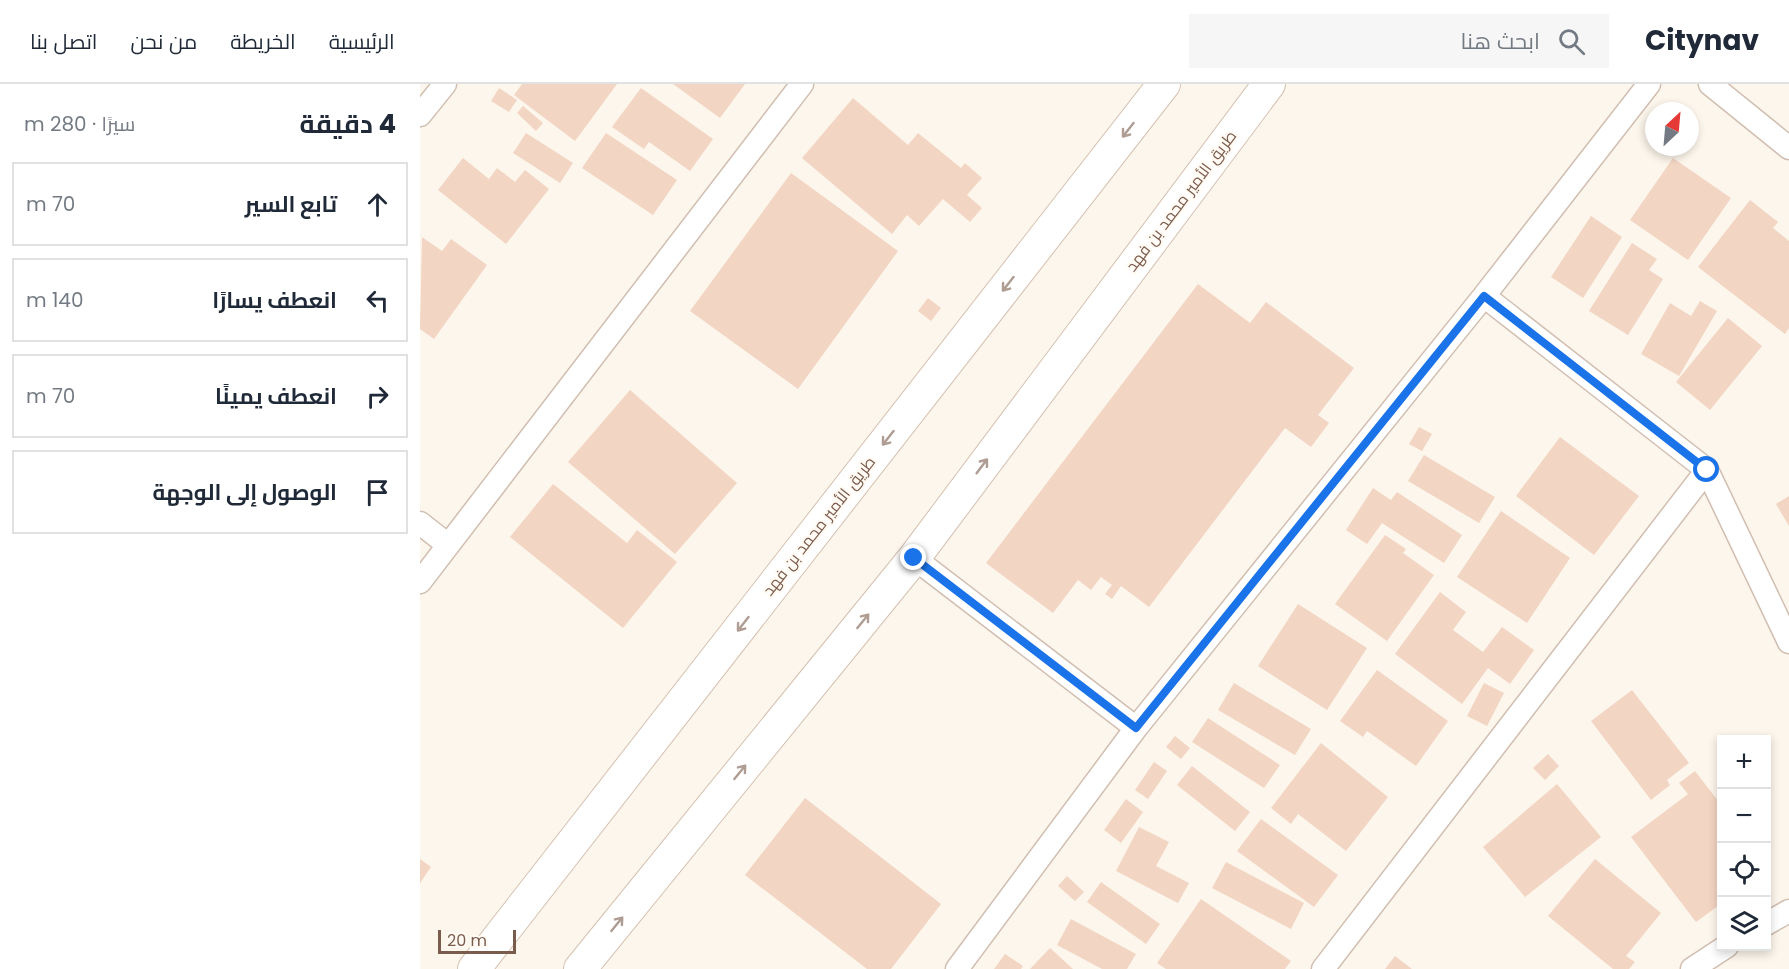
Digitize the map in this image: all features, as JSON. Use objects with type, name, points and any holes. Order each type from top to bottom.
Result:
[{"type":"street","points":[[420,116],[445,84]]},
{"type":"street","points":[[420,582],[802,84]]},
{"type":"street","name":"طريق الأمير محمد بن فهد","points":[[474,969],[1164,84]]},
{"type":"street","name":"طريق الأمير محمد بن فهد","points":[[580,969],[914,558],[1269,84]]},
{"type":"street","points":[[957,969],[1136,728],[1484,296],[1649,84]]},
{"type":"street","points":[[1710,84],[1789,148]]},
{"type":"street","points":[[1484,296],[1707,470],[1789,642]]},
{"type":"street","points":[[1323,969],[1707,470]]},
{"type":"street","points":[[420,523],[448,545]]},
{"type":"street","points":[[914,558],[1136,728]]},
{"type":"street","points":[[1771,922],[1789,911]]},
{"type":"street","points":[[1692,969],[1719,951]]},
{"type":"building","points":[[522,84],[617,84],[575,141],[514,95]]},
{"type":"building","points":[[673,84],[745,84],[720,118]]},
{"type":"building","points":[[499,88],[517,100],[509,112],[491,101]]},
{"type":"building","points":[[641,88],[713,139],[690,171],[649,142],[644,149],[612,127]]},
{"type":"building","points":[[853,98],[908,145],[918,133],[961,168],[965,163],[982,178],[967,195],[982,208],[970,222],[943,199],[919,226],[907,215],[892,234],[802,158]]},
{"type":"building","points":[[523,106],[543,123],[536,131],[517,113]]},
{"type":"building","points":[[526,133],[573,163],[560,183],[513,153]]},
{"type":"building","points":[[606,133],[677,180],[653,215],[582,168]]},
{"type":"building","points":[[463,158],[489,179],[497,168],[515,182],[525,170],[549,189],[506,244],[438,190]]},
{"type":"building","points":[[1673,158],[1731,198],[1688,260],[1630,220]]},
{"type":"building","points":[[791,173],[898,251],[798,389],[690,311]]},
{"type":"building","points":[[1750,200],[1778,222],[1773,228],[1789,241],[1789,328],[1785,334],[1698,267]]},
{"type":"building","points":[[1591,216],[1622,237],[1583,298],[1551,277]]},
{"type":"building","points":[[422,237],[442,251],[451,239],[487,265],[434,339],[420,329]]},
{"type":"building","points":[[1632,243],[1657,259],[1649,270],[1663,279],[1628,335],[1589,311]]},
{"type":"building","points":[[1198,284],[1250,323],[1266,302],[1354,368],[1318,415],[1329,423],[1311,447],[1285,428],[1149,607],[1121,586],[1112,599],[1105,594],[1112,585],[1101,577],[1091,590],[1078,580],[1053,613],[986,563]]},
{"type":"building","points":[[928,298],[941,308],[931,321],[918,311]]},
{"type":"building","points":[[1700,301],[1717,311],[1679,376],[1641,354],[1670,303],[1691,316]]},
{"type":"building","points":[[1728,318],[1762,346],[1710,410],[1676,382]]},
{"type":"building","points":[[630,390],[737,483],[675,554],[568,462]]},
{"type":"building","points":[[1419,427],[1432,434],[1422,451],[1409,444]]},
{"type":"building","points":[[1560,437],[1639,496],[1594,555],[1516,496]]},
{"type":"building","points":[[1424,455],[1495,497],[1479,523],[1408,481]]},
{"type":"building","points":[[553,484],[627,543],[637,530],[677,562],[623,628],[510,537]]},
{"type":"building","points":[[1373,488],[1391,500],[1397,492],[1462,535],[1444,563],[1382,523],[1367,544],[1346,530]]},
{"type":"building","points":[[1789,496],[1789,526],[1776,504]]},
{"type":"building","points":[[1501,511],[1570,558],[1527,623],[1457,577]]},
{"type":"building","points":[[1385,535],[1406,549],[1403,553],[1434,575],[1387,641],[1335,604]]},
{"type":"building","points":[[1440,592],[1466,612],[1453,630],[1483,652],[1502,627],[1534,650],[1510,684],[1488,668],[1462,704],[1395,654]]},
{"type":"building","points":[[1298,604],[1367,648],[1327,710],[1258,666]]},
{"type":"building","points":[[1377,670],[1448,721],[1416,766],[1367,731],[1363,737],[1340,721]]},
{"type":"building","points":[[1234,683],[1311,729],[1295,755],[1218,710]]},
{"type":"building","points":[[1484,683],[1504,693],[1487,726],[1467,716]]},
{"type":"building","points":[[1632,690],[1689,763],[1667,780],[1670,785],[1651,800],[1591,721]]},
{"type":"building","points":[[1208,718],[1280,765],[1264,788],[1192,742]]},
{"type":"building","points":[[1175,736],[1190,748],[1181,759],[1166,747]]},
{"type":"building","points":[[1321,743],[1388,797],[1346,851],[1298,814],[1291,824],[1271,808]]},
{"type":"building","points":[[1548,754],[1559,766],[1545,780],[1533,768]]},
{"type":"building","points":[[1154,762],[1167,771],[1148,799],[1135,790]]},
{"type":"building","points":[[1192,766],[1250,812],[1235,831],[1177,785]]},
{"type":"building","points":[[1695,771],[1717,800],[1717,907],[1696,922],[1631,837],[1688,794],[1679,783]]},
{"type":"building","points":[[1557,784],[1601,837],[1525,897],[1483,847]]},
{"type":"building","points":[[805,798],[941,904],[891,969],[867,969],[745,875]]},
{"type":"building","points":[[1126,799],[1143,812],[1121,843],[1104,830]]},
{"type":"building","points":[[1261,819],[1338,875],[1314,907],[1237,851]]},
{"type":"building","points":[[1139,827],[1169,842],[1156,866],[1189,883],[1178,903],[1116,871]]},
{"type":"building","points":[[420,859],[431,867],[420,883]]},
{"type":"building","points":[[1595,859],[1661,913],[1626,956],[1635,962],[1629,969],[1613,969],[1548,916]]},
{"type":"building","points":[[1226,862],[1304,903],[1291,929],[1212,888]]},
{"type":"building","points":[[1067,876],[1084,892],[1075,901],[1058,886]]},
{"type":"building","points":[[1101,882],[1160,924],[1146,944],[1087,902]]},
{"type":"building","points":[[1201,899],[1291,961],[1285,969],[1166,969],[1157,963]]},
{"type":"building","points":[[1071,919],[1136,954],[1127,969],[1102,969],[1057,945]]},
{"type":"building","points":[[1050,948],[1073,969],[1030,969]]},
{"type":"building","points":[[1005,954],[1023,966],[1021,969],[994,969]]},
{"type":"building","points":[[1395,956],[1412,969],[1385,969]]},
{"type":"route","points":[[914,558],[1136,728],[1484,296],[1707,470]]}]
